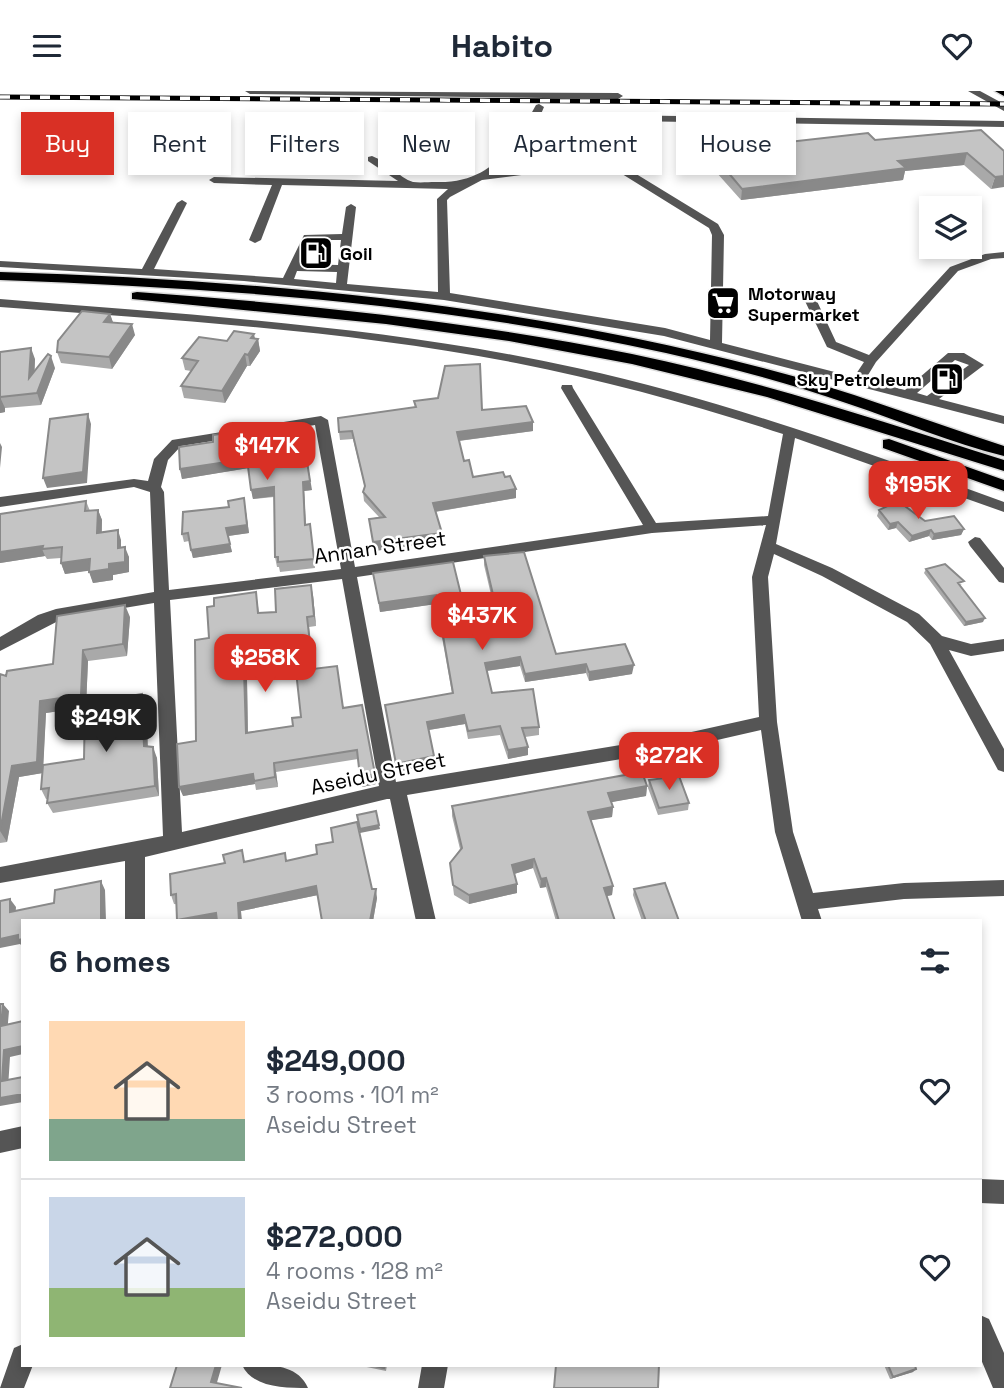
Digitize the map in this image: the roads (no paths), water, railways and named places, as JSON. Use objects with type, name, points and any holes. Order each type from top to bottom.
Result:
[{"type":"highway","points":[[0,276],[171,283],[444,309],[656,347],[881,403],[993,448],[1004,466]]},
{"type":"highway","points":[[0,288],[88,292],[382,318],[470,329],[631,358],[993,448]]},
{"type":"highway","points":[[631,358],[670,373],[809,415],[1004,486]]},
{"type":"street","points":[[250,91],[618,96]]},
{"type":"street","points":[[973,91],[1004,108]]},
{"type":"street","points":[[537,112],[546,93]]},
{"type":"street","points":[[662,119],[1004,124]]},
{"type":"street","points":[[372,159],[410,185]]},
{"type":"street","points":[[480,178],[489,170]]},
{"type":"street","points":[[444,296],[442,199],[458,186],[480,178],[502,175]]},
{"type":"street","points":[[630,175],[714,226],[718,235],[716,345]]},
{"type":"street","points":[[215,180],[458,186]]},
{"type":"street","points":[[255,240],[278,182]]},
{"type":"street","points":[[147,271],[182,203]]},
{"type":"street","points":[[341,286],[351,207]]},
{"type":"street","points":[[287,281],[308,237],[347,237]]},
{"type":"street","points":[[858,381],[871,360],[954,269],[1001,257]]},
{"type":"street","points":[[0,264],[287,281],[444,296],[665,332],[1004,420]]},
{"type":"street","points":[[293,267],[344,269]]},
{"type":"street","points":[[810,299],[831,344],[871,360]]},
{"type":"street","points":[[0,303],[341,334],[514,359],[699,402],[790,430],[1004,507]]},
{"type":"street","points":[[908,394],[952,356],[960,356],[978,365],[930,400]]},
{"type":"street","points":[[567,388],[652,528]]},
{"type":"street","points":[[173,841],[157,492],[154,487],[161,459],[177,443],[321,420],[348,573],[393,791],[425,919]]},
{"type":"street","points":[[790,430],[775,520],[760,577],[768,722],[784,832],[809,911],[904,891],[1004,888]]},
{"type":"street","points":[[0,502],[134,483],[154,487]]},
{"type":"street","name":"Annan Street","points":[[0,645],[44,619],[62,613],[161,596],[348,573],[652,528],[775,520]]},
{"type":"street","points":[[975,542],[1004,578]]},
{"type":"street","points":[[768,546],[827,572],[913,618],[936,640],[1004,765]]},
{"type":"street","points":[[936,640],[971,650],[1004,645]]},
{"type":"street","name":"Aseidu Street","points":[[0,876],[135,851],[393,791],[669,744],[768,722]]},
{"type":"street","points":[[135,851],[135,919]]},
{"type":"street","points":[[0,1142],[21,1137]]},
{"type":"street","points":[[982,1191],[1004,1192]]},
{"type":"street","points":[[982,1333],[1004,1383]]},
{"type":"street","points":[[11,1388],[21,1362]]},
{"type":"street","points":[[258,1367],[295,1388]]},
{"type":"street","points":[[431,1388],[435,1367]]},
{"type":"railway","points":[[0,97],[1004,104]]},
{"type":"place","name":"Goil","points":[[316,253]]},
{"type":"place","name":"Motorway Supermarket","points":[[723,303]]},
{"type":"place","name":"Sky Petroleum","points":[[947,379]]}]
